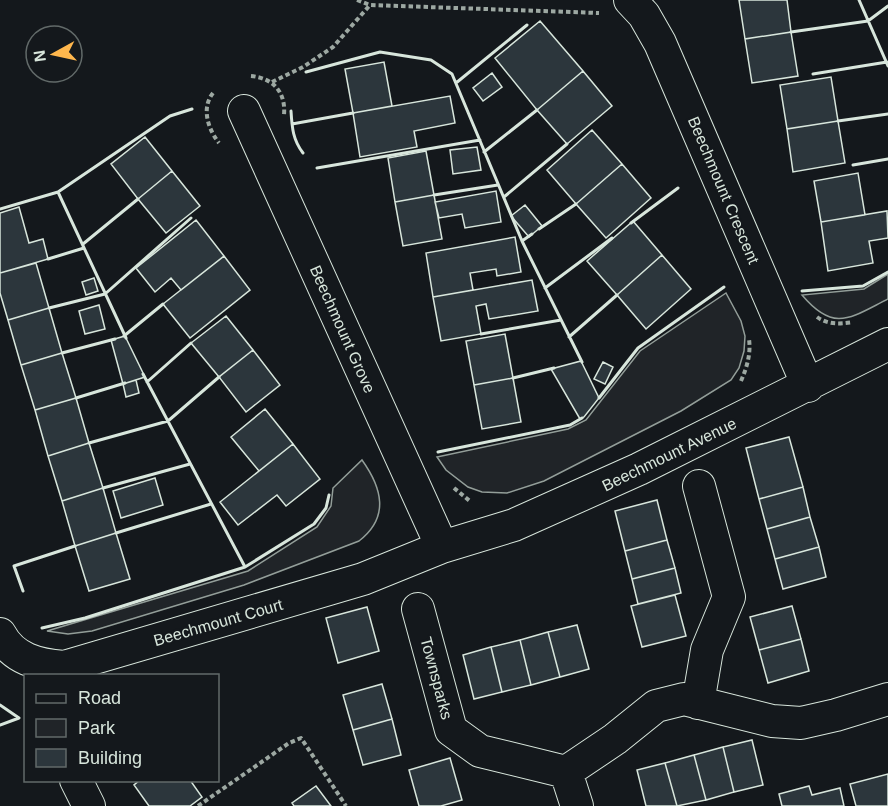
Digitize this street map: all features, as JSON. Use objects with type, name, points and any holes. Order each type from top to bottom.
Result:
[{"type":"street","name":"Beechmount Crescent","points":[[630,0],[645,15],[660,43],[808,386]]},
{"type":"street","name":"Beechmount Grove","points":[[244,111],[442,547]]},
{"type":"street","name":"Beechmount Avenue","points":[[442,547],[514,525],[639,469],[888,344]]},
{"type":"street","points":[[698,703],[707,650],[729,597],[699,486]]},
{"type":"street","name":"Beechmount Court","points":[[0,634],[5,643],[21,657],[41,666],[64,667],[363,579],[442,547]]},
{"type":"street","name":"Townsparks","points":[[418,609],[450,730],[480,751],[566,772]]},
{"type":"street","points":[[577,806],[566,772],[615,739],[656,706],[684,699],[772,721],[801,723],[888,699]]},
{"type":"street","points":[[77,782],[89,806]]},
{"type":"path","points":[[357,0],[370,5],[602,13]]},
{"type":"path","points":[[272,82],[303,67],[333,47],[370,5]]},
{"type":"path","points":[[243,75],[260,77],[272,82],[281,94],[285,105],[284,120]]},
{"type":"path","points":[[216,90],[209,98],[207,118],[211,132],[224,147]]},
{"type":"path","points":[[735,385],[741,380],[747,367],[750,349],[748,329]]},
{"type":"path","points":[[453,487],[468,501],[475,504]]},
{"type":"path","points":[[198,806],[289,743],[301,738],[346,806]]},
{"type":"green space","points":[[888,274],[888,299],[853,316],[833,318],[813,307],[802,295],[864,289]]},
{"type":"green space","points":[[726,293],[741,321],[745,336],[739,368],[731,380],[681,411],[544,481],[507,493],[482,492],[468,487],[446,470],[437,457],[568,429],[586,420],[640,351]]},
{"type":"green space","points":[[362,460],[374,481],[380,502],[375,522],[369,532],[359,541],[244,585],[92,631],[68,634],[47,631],[248,571],[317,527],[331,506],[333,488]]},
{"type":"building","points":[[739,0],[787,0],[791,32],[745,39]]},
{"type":"building","points":[[540,21],[583,71],[537,110],[495,58]]},
{"type":"building","points":[[791,32],[798,76],[752,83],[745,39]]},
{"type":"building","points":[[384,62],[392,106],[353,113],[345,69]]},
{"type":"building","points":[[583,71],[612,106],[567,144],[537,110]]},
{"type":"building","points":[[492,73],[502,87],[483,101],[473,88]]},
{"type":"building","points":[[831,77],[838,121],[787,129],[780,85]]},
{"type":"building","points":[[450,96],[455,123],[414,131],[417,147],[360,157],[353,113]]},
{"type":"building","points":[[838,121],[845,163],[793,172],[787,129]]},
{"type":"building","points":[[592,130],[622,164],[576,204],[547,170]]},
{"type":"building","points":[[145,137],[172,171],[138,199],[111,164]]},
{"type":"building","points":[[477,147],[481,170],[453,174],[450,150]]},
{"type":"building","points":[[426,151],[434,195],[395,202],[388,158]]},
{"type":"building","points":[[622,164],[651,198],[606,238],[576,204]]},
{"type":"building","points":[[172,171],[200,206],[166,233],[138,199]]},
{"type":"building","points":[[858,173],[865,215],[821,222],[814,181]]},
{"type":"building","points":[[496,191],[501,222],[465,228],[462,214],[439,218],[435,202]]},
{"type":"building","points":[[434,195],[442,239],[403,246],[395,202]]},
{"type":"building","points":[[525,205],[542,226],[529,237],[511,216]]},
{"type":"building","points":[[19,207],[29,243],[43,239],[48,259],[0,273],[0,213]]},
{"type":"building","points":[[887,211],[888,238],[869,241],[873,263],[828,271],[821,222]]},
{"type":"building","points":[[196,220],[224,256],[181,290],[171,278],[155,292],[136,268]]},
{"type":"building","points":[[633,221],[662,255],[617,295],[587,261]]},
{"type":"building","points":[[515,237],[521,272],[497,276],[496,269],[470,273],[473,290],[433,297],[426,253]]},
{"type":"building","points":[[662,255],[691,289],[646,329],[617,295]]},
{"type":"building","points":[[224,256],[250,290],[190,338],[163,304]]},
{"type":"building","points":[[36,263],[49,308],[8,320],[0,293],[0,273]]},
{"type":"building","points":[[94,278],[98,291],[86,295],[82,282]]},
{"type":"building","points":[[532,280],[538,311],[489,319],[486,304],[476,306],[481,334],[441,341],[433,297]]},
{"type":"building","points":[[99,305],[105,329],[85,334],[79,311]]},
{"type":"building","points":[[49,308],[62,353],[21,365],[8,320]]},
{"type":"building","points":[[226,316],[253,350],[219,377],[191,343]]},
{"type":"building","points":[[505,334],[513,378],[474,385],[466,341]]},
{"type":"building","points":[[125,336],[145,377],[123,384],[111,340]]},
{"type":"building","points":[[253,350],[280,385],[246,412],[219,377]]},
{"type":"building","points":[[62,353],[76,398],[35,410],[21,365]]},
{"type":"building","points":[[581,361],[599,398],[580,419],[551,369]]},
{"type":"building","points":[[603,362],[613,367],[605,384],[594,379]]},
{"type":"building","points":[[513,378],[521,422],[482,429],[474,385]]},
{"type":"building","points":[[136,380],[139,393],[126,397],[123,384]]},
{"type":"building","points":[[76,398],[89,443],[48,456],[35,410]]},
{"type":"building","points":[[265,409],[293,444],[259,471],[231,437]]},
{"type":"building","points":[[789,437],[803,487],[759,499],[746,448]]},
{"type":"building","points":[[89,443],[103,488],[62,501],[48,456]]},
{"type":"building","points":[[293,444],[320,479],[286,506],[277,495],[238,525],[220,502]]},
{"type":"building","points":[[155,478],[163,505],[121,518],[113,491]]},
{"type":"building","points":[[803,487],[810,517],[767,529],[759,499]]},
{"type":"building","points":[[103,488],[116,533],[75,546],[62,501]]},
{"type":"building","points":[[657,500],[667,540],[625,551],[615,511]]},
{"type":"building","points":[[810,517],[819,547],[775,559],[767,529]]},
{"type":"building","points":[[116,533],[130,579],[89,591],[75,546]]},
{"type":"building","points":[[667,540],[675,568],[632,579],[625,551]]},
{"type":"building","points":[[819,547],[826,577],[783,589],[775,559]]},
{"type":"building","points":[[675,568],[681,593],[638,604],[632,579]]},
{"type":"building","points":[[675,595],[686,636],[642,647],[631,606]]},
{"type":"building","points":[[792,606],[801,639],[759,650],[750,617]]},
{"type":"building","points":[[367,607],[379,651],[338,663],[326,618]]},
{"type":"building","points":[[577,625],[589,669],[560,677],[548,632]]},
{"type":"building","points":[[548,632],[560,677],[531,685],[520,640]]},
{"type":"building","points":[[801,639],[809,671],[768,683],[759,650]]},
{"type":"building","points":[[520,640],[531,685],[502,692],[491,647]]},
{"type":"building","points":[[491,647],[502,692],[474,699],[463,655]]},
{"type":"building","points":[[382,684],[392,719],[353,730],[343,695]]},
{"type":"building","points":[[392,719],[401,755],[363,765],[353,730]]},
{"type":"building","points":[[752,740],[763,785],[734,792],[723,747]]},
{"type":"building","points":[[723,747],[734,792],[706,800],[694,755]]},
{"type":"building","points":[[694,755],[706,800],[677,806],[665,763]]},
{"type":"building","points":[[450,758],[462,800],[441,806],[419,806],[409,770]]},
{"type":"building","points":[[665,763],[677,806],[646,806],[637,770]]},
{"type":"building","points":[[888,774],[888,806],[856,806],[850,784]]},
{"type":"building","points":[[138,782],[191,782],[202,797],[190,806],[149,806],[134,785]]},
{"type":"building","points":[[316,786],[331,806],[294,806],[292,803]]},
{"type":"building","points":[[809,786],[812,795],[840,788],[844,806],[782,806],[779,794]]},
{"type":"wall","points":[[859,0],[888,66]]},
{"type":"wall","points":[[791,32],[868,21],[888,6]]},
{"type":"wall","points":[[456,83],[527,25]]},
{"type":"wall","points":[[306,72],[380,52],[431,60],[452,74],[522,241]]},
{"type":"wall","points":[[813,74],[887,62]]},
{"type":"wall","points":[[0,209],[58,192],[170,116],[192,109]]},
{"type":"wall","points":[[484,152],[537,110]]},
{"type":"wall","points":[[291,111],[294,134],[303,153]]},
{"type":"wall","points":[[292,124],[353,113]]},
{"type":"wall","points":[[838,121],[888,114]]},
{"type":"wall","points":[[317,168],[480,140]]},
{"type":"wall","points":[[504,197],[567,144]]},
{"type":"wall","points":[[853,165],[888,159]]},
{"type":"wall","points":[[434,195],[498,185]]},
{"type":"wall","points":[[631,223],[678,188]]},
{"type":"wall","points":[[58,192],[126,338]]},
{"type":"wall","points":[[83,244],[138,199]]},
{"type":"wall","points":[[539,229],[576,204]]},
{"type":"wall","points":[[49,308],[105,294],[191,218]]},
{"type":"wall","points":[[532,234],[522,241],[582,362]]},
{"type":"wall","points":[[545,288],[612,238]]},
{"type":"wall","points":[[48,259],[84,248]]},
{"type":"wall","points":[[802,291],[863,286],[888,272]]},
{"type":"wall","points":[[599,398],[638,348],[724,287]]},
{"type":"wall","points":[[569,337],[617,295]]},
{"type":"wall","points":[[124,336],[163,304]]},
{"type":"wall","points":[[481,334],[561,320]]},
{"type":"wall","points":[[62,353],[115,339]]},
{"type":"wall","points":[[147,382],[191,343]]},
{"type":"wall","points":[[513,378],[554,368]]},
{"type":"wall","points":[[143,374],[245,567]]},
{"type":"wall","points":[[89,443],[168,421],[219,377]]},
{"type":"wall","points":[[76,398],[125,383]]},
{"type":"wall","points":[[438,452],[570,425],[582,418]]},
{"type":"wall","points":[[103,488],[190,464]]},
{"type":"wall","points":[[42,628],[85,618],[245,567],[314,524],[326,508],[329,495]]},
{"type":"wall","points":[[116,533],[211,504]]},
{"type":"wall","points":[[23,591],[14,566],[75,546]]},
{"type":"wall","points":[[0,705],[19,718],[0,725]]}]
